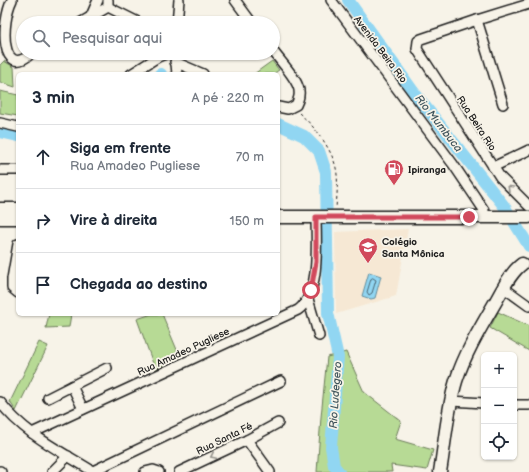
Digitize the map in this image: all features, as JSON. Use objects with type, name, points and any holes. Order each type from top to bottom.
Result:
[{"type":"main road","points":[[0,209],[16,209]]},
{"type":"main road","points":[[280,210],[319,215]]},
{"type":"main road","points":[[280,217],[319,215],[338,212],[528,212]]},
{"type":"main road","points":[[0,218],[16,218]]},
{"type":"main road","points":[[440,472],[444,436],[456,380],[472,343],[504,288],[515,271],[526,263]]},
{"type":"street","points":[[12,0],[4,20],[0,46],[5,57],[16,61],[20,60]]},
{"type":"street","points":[[91,16],[98,0]]},
{"type":"street","points":[[177,16],[179,0]]},
{"type":"street","points":[[235,0],[247,16]]},
{"type":"street","name":"Avenida Beira Rio","points":[[331,0],[490,212]]},
{"type":"street","points":[[91,16],[108,4],[128,16]]},
{"type":"street","points":[[503,104],[477,20],[512,4],[529,4]]},
{"type":"street","name":"Rua Beira Rio","points":[[477,20],[421,39],[417,45],[418,52],[493,167],[528,212]]},
{"type":"street","points":[[134,72],[152,60]]},
{"type":"street","points":[[173,60],[177,72]]},
{"type":"street","points":[[180,60],[200,72]]},
{"type":"street","points":[[280,60],[296,82],[299,90],[299,98],[296,105],[288,109],[280,107]]},
{"type":"street","points":[[0,123],[16,127]]},
{"type":"street","points":[[493,167],[529,150]]},
{"type":"street","points":[[0,170],[16,170]]},
{"type":"street","points":[[319,215],[316,262],[308,299],[319,336]]},
{"type":"street","points":[[16,262],[12,279],[12,288],[16,291]]},
{"type":"street","points":[[504,288],[529,306]]},
{"type":"street","name":"Rua Amadeo Pugliese","points":[[32,433],[298,310],[304,306],[308,299]]},
{"type":"street","points":[[48,398],[107,368]]},
{"type":"street","points":[[0,402],[12,416],[32,433],[92,472],[281,381]]},
{"type":"street","points":[[72,386],[83,409]]},
{"type":"street","points":[[451,402],[481,403]]},
{"type":"street","points":[[517,404],[529,405]]},
{"type":"street","name":"Rua Santa Fé","points":[[180,472],[247,440],[278,423]]},
{"type":"street","points":[[247,440],[270,472]]},
{"type":"street","points":[[52,472],[68,456]]},
{"type":"street","points":[[145,472],[153,470],[159,472]]},
{"type":"path","points":[[293,107],[306,120],[326,145],[335,164],[338,212]]},
{"type":"shaded area","name":"Colégio Santa Mônica","points":[[408,229],[396,296],[336,314],[335,232]]},
{"type":"green space","points":[[4,61],[14,67],[15,87],[0,82],[0,65]]},
{"type":"green space","points":[[272,61],[279,70],[276,72],[257,72]]},
{"type":"green space","points":[[0,91],[16,95],[16,116],[0,113]]},
{"type":"green space","points":[[498,312],[529,326],[529,351],[490,328]]},
{"type":"green space","points":[[49,316],[71,316],[69,327],[46,328]]},
{"type":"green space","points":[[146,316],[163,316],[180,357],[155,369],[137,319]]},
{"type":"green space","points":[[39,342],[48,346],[16,411],[10,402]]},
{"type":"green space","points":[[346,352],[364,392],[401,421],[395,439],[433,450],[427,470],[391,465],[392,472],[317,472],[327,357]]},
{"type":"water","points":[[369,272],[381,276],[375,298],[371,299],[362,296]]},
{"type":"waterway","name":"Rio Mumbuca","points":[[348,0],[413,91],[504,206],[529,246]]},
{"type":"waterway","name":"Rio Ludegero","points":[[280,125],[304,136],[319,151],[326,172],[328,313],[338,357],[331,447],[334,466],[339,472]]},
{"type":"waterway","name":"Rio Ludegero","points":[[0,132],[16,136]]},
{"type":"place","name":"Ipiranga","points":[[394,186]]},
{"type":"place","name":"Colégio Santa Mônica","points":[[368,264]]},
{"type":"route","points":[[311,290],[316,262],[316,217],[469,217]]}]
